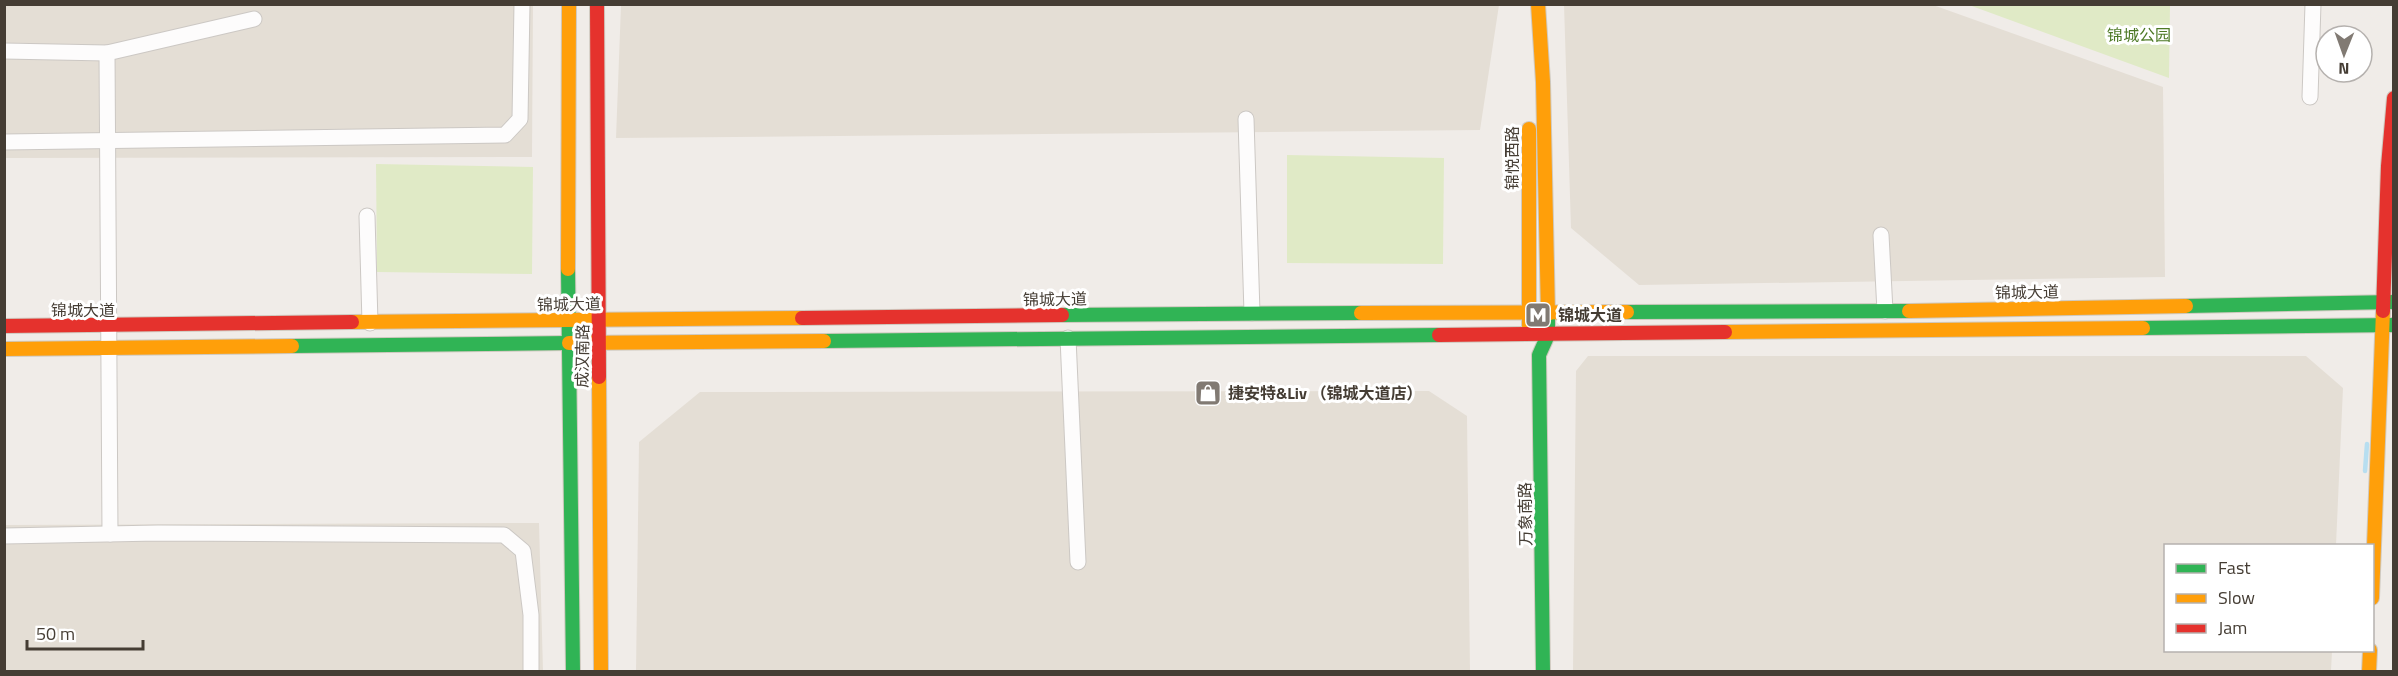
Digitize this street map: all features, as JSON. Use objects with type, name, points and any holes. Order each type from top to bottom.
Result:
[{"type":"main road","name":"成汉南路","points":[[569,4],[568,344],[573,672]]},
{"type":"main road","name":"成汉南路","points":[[597,4],[600,672]]},
{"type":"main road","points":[[1524,4],[1528,27],[1528,78]]},
{"type":"main road","name":"锦悦西路","points":[[1538,4],[1543,82],[1548,335]]},
{"type":"main road","points":[[2374,576],[2388,325],[2394,98]]},
{"type":"main road","name":"锦悦西路","points":[[1529,113],[1529,335]]},
{"type":"main road","name":"锦城大道","points":[[4,326],[1252,313],[1885,311],[2388,302]]},
{"type":"main road","points":[[4,350],[2388,325]]},
{"type":"main road","points":[[1529,335],[1539,355]]},
{"type":"main road","points":[[1539,355],[1548,335]]},
{"type":"main road","name":"万象南路","points":[[1539,355],[1543,672]]},
{"type":"main road","points":[[2377,508],[2392,496]]},
{"type":"main road","points":[[2369,672],[2370,652]]},
{"type":"street","points":[[4,142],[505,135],[520,119],[522,4]]},
{"type":"street","points":[[2310,97],[2313,4]]},
{"type":"street","points":[[4,51],[107,53],[254,19]]},
{"type":"street","points":[[107,53],[110,534]]},
{"type":"street","points":[[1246,119],[1252,313]]},
{"type":"street","points":[[367,216],[370,323]]},
{"type":"street","points":[[1881,235],[1885,311]]},
{"type":"street","points":[[1068,338],[1078,562]]},
{"type":"street","points":[[4,536],[504,535],[523,551],[531,615],[531,672]]},
{"type":"shaded area","points":[[4,5],[533,5],[532,157],[5,158]]},
{"type":"shaded area","points":[[621,5],[1499,5],[1480,130],[616,138]]},
{"type":"shaded area","points":[[1564,5],[1933,5],[2163,87],[2165,277],[1639,285],[1571,228]]},
{"type":"shaded area","points":[[1588,356],[2306,356],[2343,388],[2336,544],[2164,544],[2164,652],[2332,652],[2331,671],[1573,671],[1576,371]]},
{"type":"shaded area","points":[[1429,391],[1467,416],[1470,671],[636,672],[639,442],[700,392]]},
{"type":"shaded area","points":[[539,523],[543,671],[5,671],[4,525]]},
{"type":"green space","name":"锦城公园","points":[[1969,5],[2170,5],[2169,78]]},
{"type":"green space","points":[[1287,155],[1444,158],[1443,264],[1287,263]]},
{"type":"green space","points":[[376,164],[533,167],[532,274],[377,272]]},
{"type":"waterway","points":[[2365,471],[2367,444]]},
{"type":"traffic: fast","points":[[568,269],[573,672]]},
{"type":"traffic: fast","points":[[2186,306],[2394,302]]},
{"type":"traffic: fast","points":[[1627,312],[1909,311]]},
{"type":"traffic: fast","points":[[1062,315],[1361,313]]},
{"type":"traffic: fast","points":[[1543,672],[1539,355],[1548,335],[1548,314]]},
{"type":"traffic: fast","points":[[2143,328],[2394,325]]},
{"type":"traffic: fast","points":[[824,341],[1439,335]]},
{"type":"traffic: fast","points":[[292,346],[569,343]]},
{"type":"traffic: slow","points":[[568,269],[569,4]]},
{"type":"traffic: slow","points":[[1538,4],[1543,82],[1548,314]]},
{"type":"traffic: slow","points":[[1529,129],[1529,326]]},
{"type":"traffic: slow","points":[[1909,311],[2186,306]]},
{"type":"traffic: slow","points":[[2374,546],[2383,311]]},
{"type":"traffic: slow","points":[[1361,313],[1627,312]]},
{"type":"traffic: slow","points":[[352,322],[802,318]]},
{"type":"traffic: slow","points":[[1725,332],[2143,328]]},
{"type":"traffic: slow","points":[[569,343],[824,341]]},
{"type":"traffic: slow","points":[[4,349],[292,346]]},
{"type":"traffic: slow","points":[[599,377],[601,672]]},
{"type":"traffic: slow","points":[[2369,672],[2370,652]]},
{"type":"traffic: jam","points":[[597,4],[599,377]]},
{"type":"traffic: jam","points":[[2383,311],[2388,166],[2394,98]]},
{"type":"traffic: jam","points":[[802,318],[1062,315]]},
{"type":"traffic: jam","points":[[4,326],[352,322]]},
{"type":"traffic: jam","points":[[1439,335],[1725,332]]},
{"type":"place","name":"锦城大道","points":[[1538,315]]},
{"type":"place","name":"捷安特&Liv （锦城大道店）","points":[[1208,393]]}]
